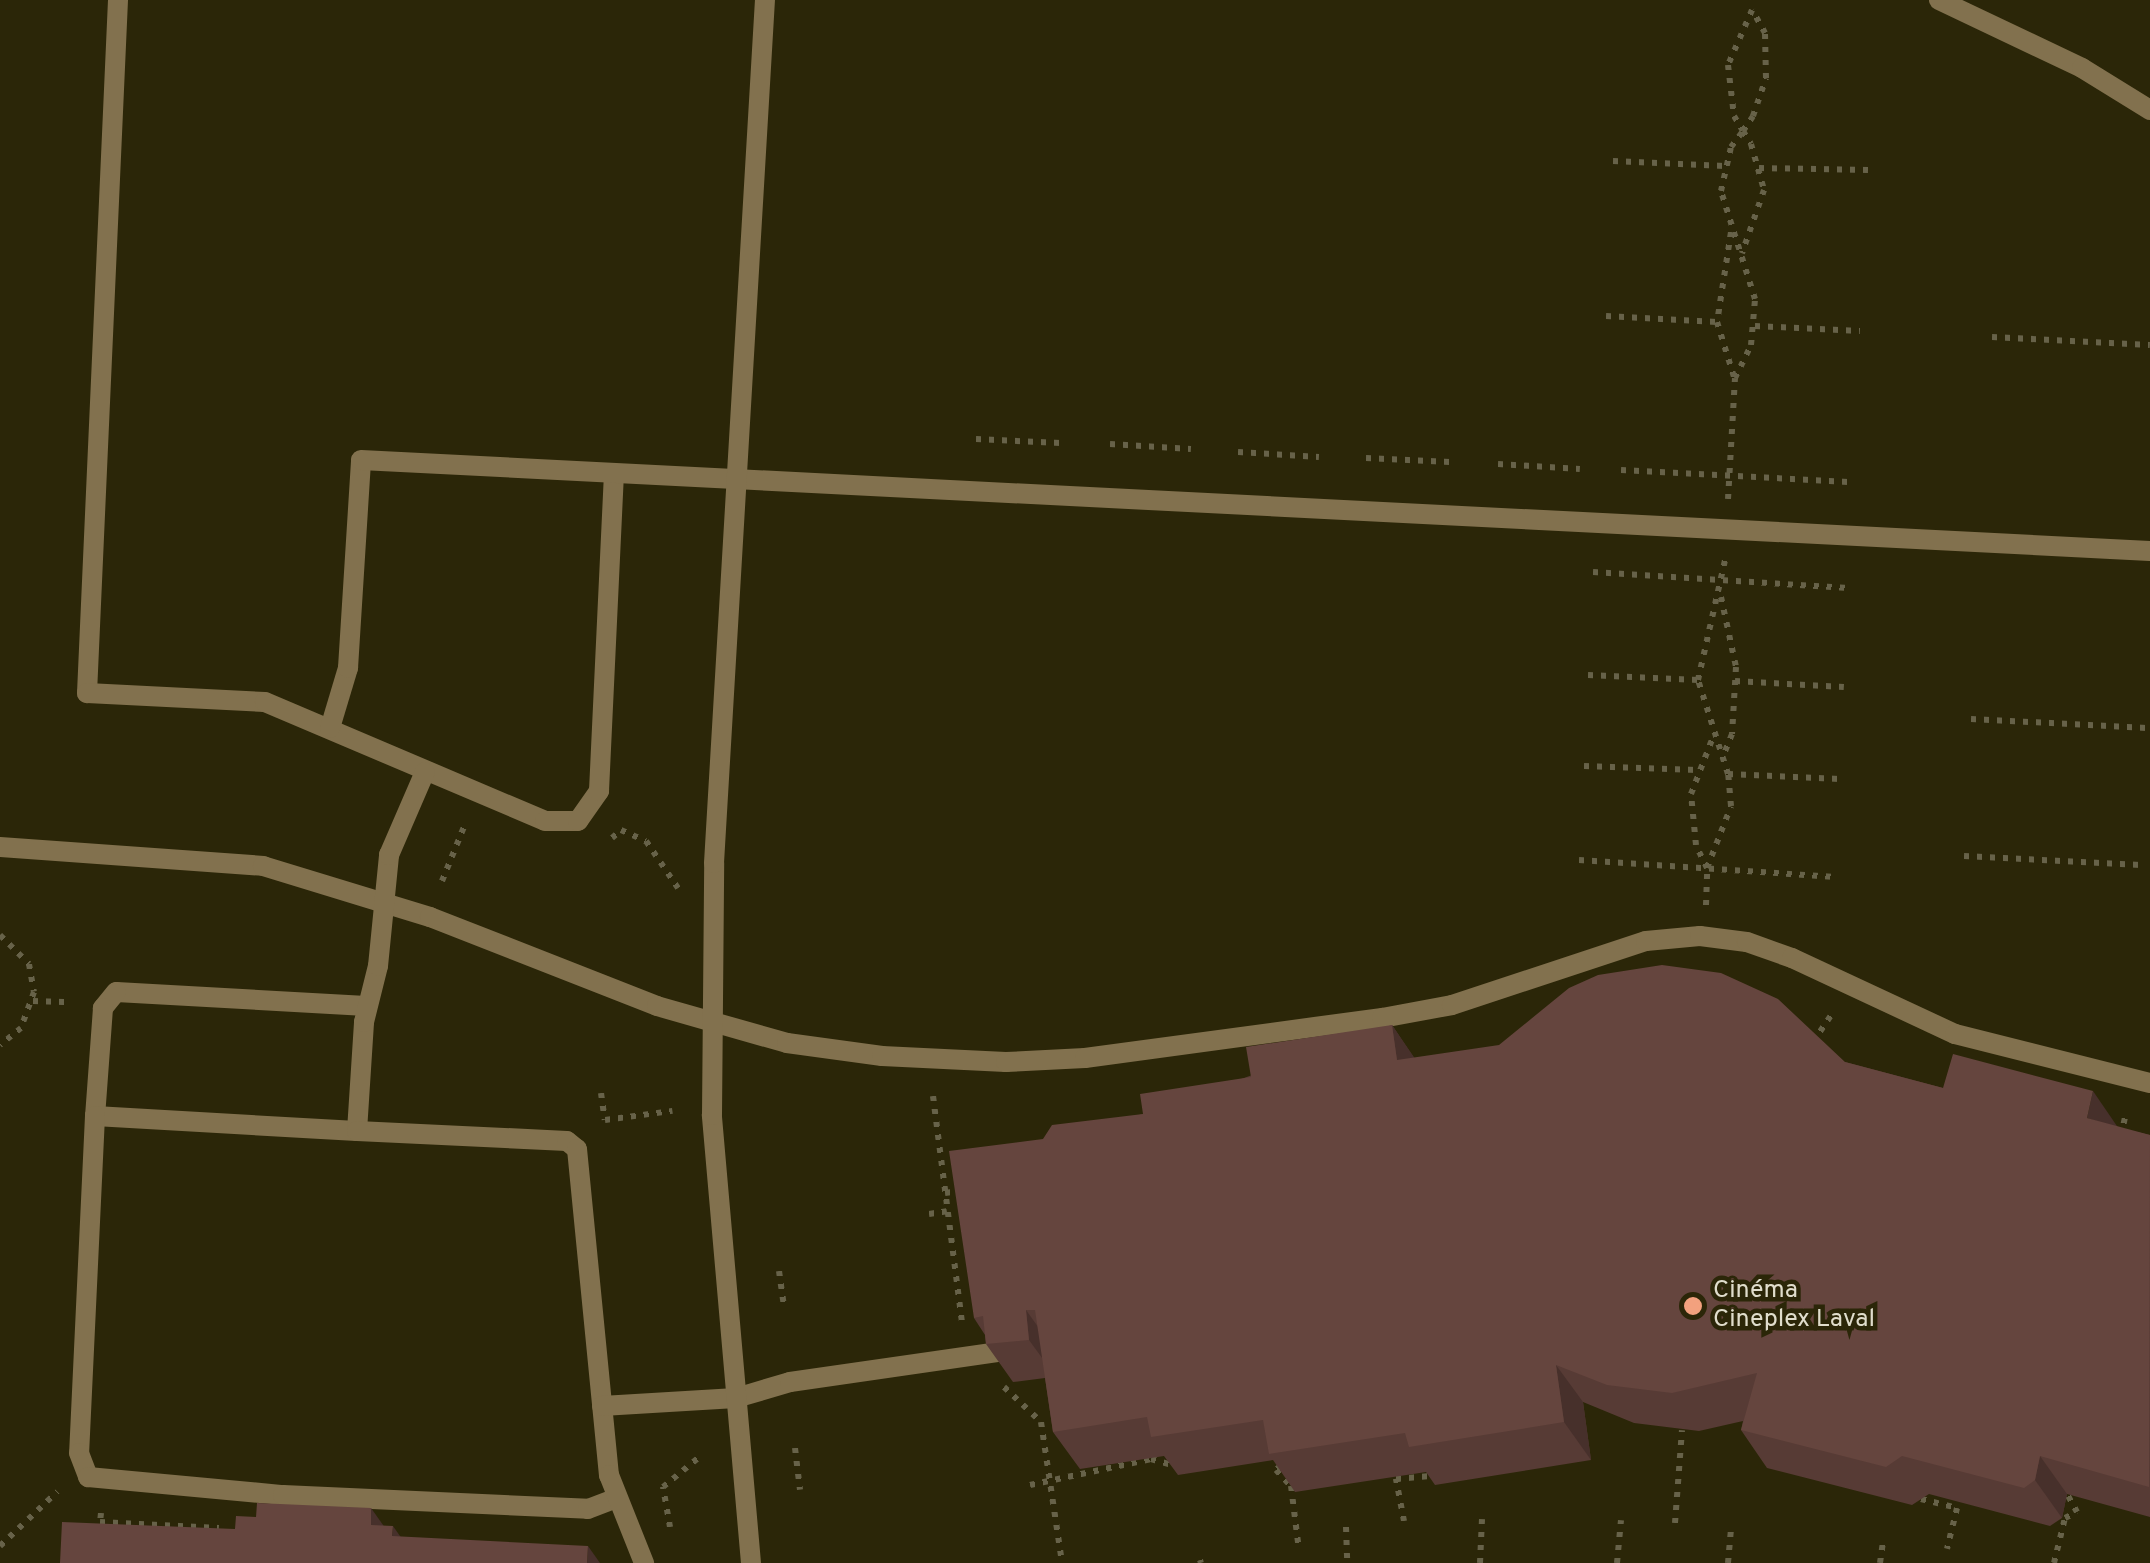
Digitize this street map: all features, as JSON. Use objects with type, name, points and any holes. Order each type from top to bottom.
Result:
[{"type":"lane","points":[[118,0],[87,693],[248,698],[330,728],[425,772],[558,824],[578,821],[594,805],[614,473]]},
{"type":"lane","points":[[751,1563],[712,1114],[712,1022],[714,863],[740,480],[765,0]]},
{"type":"lane","points":[[1939,0],[2082,68],[2150,110]]},
{"type":"lane","points":[[330,728],[348,668],[361,460],[2150,550]]},
{"type":"lane","points":[[357,1131],[366,1006],[385,902],[389,855],[425,772]]},
{"type":"lane","points":[[0,847],[243,862],[385,902],[712,1022],[787,1043],[882,1056],[1006,1062],[1084,1058],[1452,1006],[1646,942],[1700,936],[1778,953],[1955,1034],[2150,1083]]},
{"type":"lane","points":[[366,1006],[116,992],[103,1008],[78,1452],[88,1477],[283,1495],[588,1509],[614,1499]]},
{"type":"lane","points":[[95,1116],[572,1143],[579,1158],[614,1499],[644,1563]]},
{"type":"lane","points":[[602,1406],[736,1398],[790,1382],[999,1352]]},
{"type":"path","points":[[1728,500],[1735,378],[1755,326],[1752,278],[1730,232],[1722,191],[1724,166],[1743,131],[1761,99],[1768,53],[1752,10],[1728,65],[1743,131],[1759,168],[1760,209],[1742,254]]},
{"type":"path","points":[[1612,161],[1724,166]]},
{"type":"path","points":[[1759,168],[1868,170]]},
{"type":"path","points":[[1730,232],[1716,322],[1735,378]]},
{"type":"path","points":[[1606,316],[1716,322]]},
{"type":"path","points":[[1755,326],[1860,331]]},
{"type":"path","points":[[1992,337],[2150,345]]},
{"type":"path","points":[[976,439],[1062,442]]},
{"type":"path","points":[[1110,444],[1191,448]]},
{"type":"path","points":[[1238,452],[1319,457]]},
{"type":"path","points":[[1366,458],[1450,462]]},
{"type":"path","points":[[1498,464],[1580,469]]},
{"type":"path","points":[[1622,470],[1854,482]]},
{"type":"path","points":[[1707,868],[1731,806],[1728,774],[1713,737],[1698,680],[1702,645],[1721,597],[1725,556]]},
{"type":"path","points":[[1593,572],[1849,588]]},
{"type":"path","points":[[1721,597],[1735,682],[1732,734],[1722,757]]},
{"type":"path","points":[[1588,675],[1698,680]]},
{"type":"path","points":[[1735,682],[1844,687]]},
{"type":"path","points":[[1972,719],[2147,728]]},
{"type":"path","points":[[1706,911],[1707,868],[1692,822],[1697,770],[1713,737]]},
{"type":"path","points":[[1584,766],[1697,770]]},
{"type":"path","points":[[1728,774],[1840,779]]},
{"type":"path","points":[[600,846],[621,830],[646,841],[684,898]]},
{"type":"path","points":[[442,882],[454,853]]},
{"type":"path","points":[[1964,856],[2141,865]]},
{"type":"path","points":[[1578,860],[1835,876]]},
{"type":"path","points":[[0,935],[28,964],[32,1001],[21,1028],[0,1045]]},
{"type":"path","points":[[32,1001],[82,1002]]},
{"type":"path","points":[[1812,1043],[1832,1014]]},
{"type":"path","points":[[601,1093],[605,1120],[672,1111]]},
{"type":"path","points":[[933,1096],[962,1323]]},
{"type":"path","points":[[2119,1148],[2126,1112]]},
{"type":"path","points":[[945,1193],[975,1189]]},
{"type":"path","points":[[929,1214],[948,1210]]},
{"type":"path","points":[[779,1270],[784,1308]]},
{"type":"path","points":[[991,1388],[1003,1386],[1042,1428],[1062,1563]]},
{"type":"path","points":[[1042,1428],[1055,1425]]},
{"type":"path","points":[[1675,1523],[1682,1430]]},
{"type":"path","points":[[796,1448],[800,1490]]},
{"type":"path","points":[[671,1543],[663,1487],[698,1458]]},
{"type":"path","points":[[1289,1458],[1276,1470],[1291,1486],[1299,1550]]},
{"type":"path","points":[[1030,1485],[1151,1459],[1176,1466]]},
{"type":"path","points":[[1404,1521],[1396,1478],[1433,1476]]},
{"type":"path","points":[[0,1546],[62,1487]]},
{"type":"path","points":[[2054,1563],[2065,1518],[2078,1512],[2067,1494]]},
{"type":"path","points":[[1921,1499],[1957,1508],[1946,1549]]},
{"type":"path","points":[[1480,1563],[1482,1519]]},
{"type":"path","points":[[1616,1563],[1621,1520]]},
{"type":"path","points":[[1346,1527],[1347,1563]]},
{"type":"path","points":[[1728,1563],[1731,1527]]},
{"type":"path","points":[[1880,1563],[1883,1541]]},
{"type":"building","points":[[1662,965],[1721,973],[1778,999],[1845,1062],[1943,1088],[1953,1054],[2093,1091],[2087,1118],[2150,1135],[2149,1487],[2040,1456],[2035,1480],[2024,1488],[1902,1456],[1886,1467],[1741,1430],[1757,1373],[1672,1393],[1607,1385],[1556,1365],[1564,1422],[1409,1447],[1405,1433],[1269,1454],[1263,1420],[1151,1437],[1147,1417],[1053,1432],[1035,1310],[1026,1310],[1029,1340],[986,1344],[983,1316],[974,1318],[949,1151],[1043,1139],[1052,1125],[1143,1114],[1140,1094],[1251,1077],[1246,1047],[1392,1025],[1397,1060],[1499,1045],[1569,988],[1598,975]]},
{"type":"building","points":[[257,1503],[371,1508],[371,1525],[393,1526],[392,1536],[588,1546],[587,1563],[60,1563],[62,1522],[235,1529],[236,1516],[256,1517]]},
{"type":"place","name":"Cinéma Cineplex Laval","points":[[1693,1306]]}]
